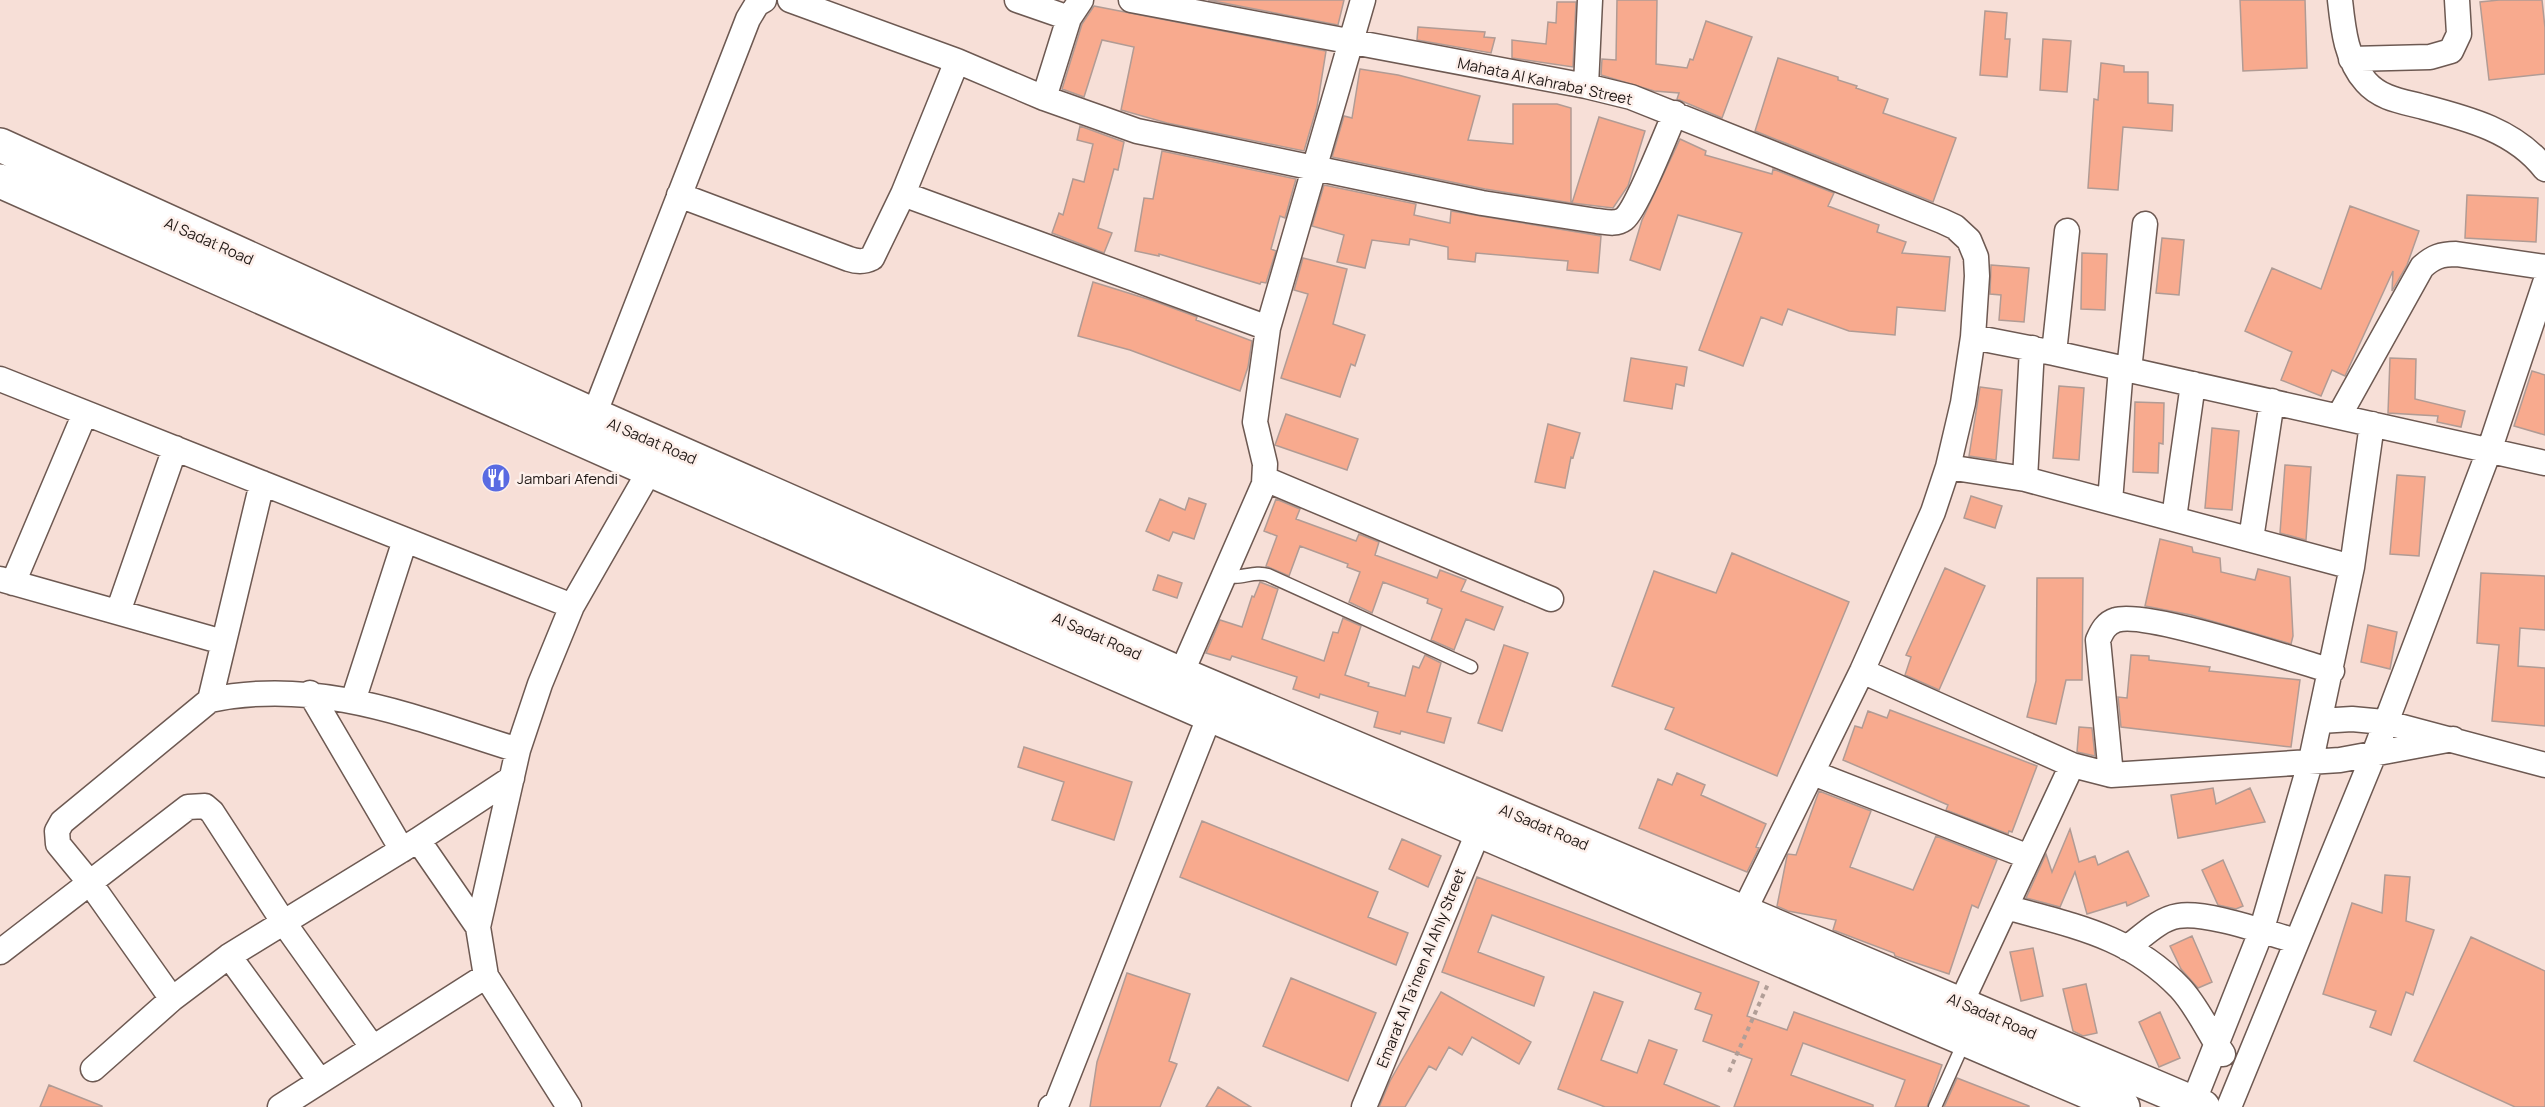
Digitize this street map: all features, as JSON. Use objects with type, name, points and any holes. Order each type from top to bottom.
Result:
[{"type":"main road","name":"Al Sadat Road","points":[[0,145],[594,416],[1210,715],[2123,1107]]},
{"type":"main road","name":"Al Sadat Road","points":[[0,181],[650,470],[863,548],[1181,674],[2198,1105]]},
{"type":"street","points":[[594,416],[748,19],[757,4],[764,0]]},
{"type":"street","points":[[790,0],[957,61],[1044,98],[1137,131],[1482,203],[1616,223],[1626,218],[1674,113]]},
{"type":"street","points":[[1017,0],[1075,9],[1044,98]]},
{"type":"street","name":"Mahata Al Kahraba' Street","points":[[1131,0],[1586,86],[1631,97],[1942,221],[1955,227],[1969,240],[1976,257],[1973,337],[1963,403],[1948,467],[1933,512],[1862,671],[1744,911]]},
{"type":"street","points":[[1181,674],[1265,478],[1265,464],[1255,422],[1268,328],[1363,0]]},
{"type":"street","points":[[1586,86],[1590,0]]},
{"type":"street","points":[[2340,0],[2343,26],[2351,59],[2366,83],[2386,98],[2480,122],[2532,152],[2545,169]]},
{"type":"street","points":[[2351,59],[2430,57],[2451,51],[2459,34],[2457,0]]},
{"type":"street","points":[[679,195],[859,262],[872,258],[903,194],[957,61]]},
{"type":"street","points":[[903,194],[1268,328]]},
{"type":"street","points":[[2110,501],[2145,224]]},
{"type":"street","points":[[2025,479],[2043,350],[2067,231]]},
{"type":"street","points":[[2339,416],[2415,278],[2431,259],[2444,254],[2456,254],[2545,267]]},
{"type":"street","points":[[2229,1107],[2374,754],[2384,722],[2489,451],[2545,283]]},
{"type":"street","points":[[1973,337],[2043,350],[2545,464]]},
{"type":"street","points":[[0,379],[572,606]]},
{"type":"street","points":[[2174,518],[2193,384]]},
{"type":"street","points":[[2251,540],[2272,401]]},
{"type":"street","points":[[84,412],[7,581],[223,642]]},
{"type":"street","points":[[2198,1105],[2217,1044],[2261,932],[2311,760],[2332,671],[2352,567],[2372,424]]},
{"type":"street","points":[[118,612],[174,448]]},
{"type":"street","points":[[1948,467],[2025,479],[2352,567]]},
{"type":"street","points":[[569,1107],[486,976],[478,927],[518,750],[540,684],[572,606],[650,470]]},
{"type":"street","points":[[1265,478],[1551,599]]},
{"type":"street","points":[[210,700],[262,483]]},
{"type":"street","points":[[353,701],[405,540]]},
{"type":"street","points":[[2111,775],[2098,640],[2104,628],[2117,619],[2156,620],[2332,671]]},
{"type":"street","points":[[1862,671],[2072,765],[2111,775],[2311,760],[2340,760],[2453,739]]},
{"type":"street","points":[[172,999],[90,883],[58,844],[57,831],[62,822],[210,700],[243,693],[310,693],[353,701],[518,750]]},
{"type":"street","points":[[310,693],[410,845],[478,927]]},
{"type":"street","points":[[1056,1106],[1210,715]]},
{"type":"street","points":[[2320,721],[2352,719],[2384,722],[2545,765]]},
{"type":"street","points":[[1961,1003],[2072,765]]},
{"type":"street","points":[[1813,773],[2030,857]]},
{"type":"street","points":[[93,1069],[172,999],[229,956],[410,845],[512,778]]},
{"type":"street","points":[[0,952],[188,807],[205,807],[212,812],[284,922],[373,1048]]},
{"type":"street","name":"Emarat Al Ta'men Al Ahly Street","points":[[1364,1107],[1479,830]]},
{"type":"street","points":[[2006,907],[2107,936],[2154,964],[2181,990],[2240,1080]]},
{"type":"street","points":[[2127,948],[2163,921],[2178,916],[2195,915],[2296,941]]},
{"type":"street","points":[[229,956],[320,1081]]},
{"type":"street","points":[[280,1107],[486,976]]},
{"type":"lane","points":[[1222,575],[1234,579],[1261,573],[1268,575],[1470,667]]},
{"type":"lane","points":[[1935,1107],[1966,1038]]},
{"type":"path","points":[[1729,1072],[1779,958]]},
{"type":"building","points":[[1208,0],[1344,0],[1338,25]]},
{"type":"building","points":[[1617,0],[1657,0],[1656,64],[1687,68],[1690,59],[1693,60],[1706,21],[1752,37],[1722,118],[1677,99],[1679,93],[1654,91],[1601,75],[1602,59],[1616,60]]},
{"type":"building","points":[[2240,0],[2305,0],[2307,68],[2243,71]]},
{"type":"building","points":[[2542,0],[2545,28],[2545,74],[2489,80],[2480,2]]},
{"type":"building","points":[[1557,2],[1576,2],[1573,67],[1512,58],[1512,40],[1546,44],[1548,22],[1556,23]]},
{"type":"building","points":[[1094,6],[1326,51],[1317,107],[1304,151],[1167,123],[1121,110],[1134,47],[1102,40],[1084,97],[1062,89],[1082,24]]},
{"type":"building","points":[[1985,11],[2007,13],[2005,39],[2010,39],[2007,77],[1980,75]]},
{"type":"building","points":[[1418,27],[1485,32],[1484,37],[1495,38],[1491,53],[1417,40]]},
{"type":"building","points":[[2043,39],[2071,41],[2067,92],[2040,90]]},
{"type":"building","points":[[1778,58],[1838,77],[1838,80],[1857,86],[1856,88],[1888,99],[1883,113],[1956,138],[1933,202],[1755,131]]},
{"type":"building","points":[[2101,63],[2124,66],[2124,72],[2148,72],[2148,103],[2173,105],[2172,131],[2123,127],[2118,190],[2088,188],[2094,99],[2098,100]]},
{"type":"building","points":[[1360,69],[1398,75],[1480,96],[1468,140],[1513,144],[1513,104],[1557,104],[1571,108],[1571,203],[1485,189],[1332,157],[1344,116],[1352,118]]},
{"type":"building","points":[[1599,117],[1645,131],[1628,186],[1613,208],[1572,203]]},
{"type":"building","points":[[1080,126],[1124,142],[1118,170],[1114,169],[1098,228],[1112,233],[1104,253],[1052,233],[1059,213],[1063,215],[1073,179],[1084,182],[1093,144],[1077,140]]},
{"type":"building","points":[[1680,139],[1706,151],[1705,155],[1772,174],[1773,169],[1834,193],[1828,206],[1879,225],[1877,232],[1906,242],[1902,253],[1950,257],[1945,311],[1897,307],[1895,335],[1849,331],[1788,309],[1782,325],[1761,317],[1743,366],[1699,350],[1742,233],[1678,215],[1660,270],[1630,260],[1642,220]]},
{"type":"building","points":[[1162,151],[1296,179],[1285,218],[1280,216],[1271,249],[1276,251],[1266,283],[1261,282],[1260,284],[1159,254],[1159,256],[1135,251],[1144,198],[1153,199]]},
{"type":"building","points":[[1324,185],[1416,204],[1414,215],[1450,223],[1451,211],[1601,236],[1598,273],[1567,270],[1568,261],[1476,253],[1475,262],[1448,259],[1448,247],[1410,239],[1409,245],[1372,240],[1365,268],[1337,262],[1344,235],[1312,226]]},
{"type":"building","points":[[2467,195],[2538,198],[2536,242],[2465,238]]},
{"type":"building","points":[[2350,206],[2419,231],[2407,265],[2392,291],[2393,271],[2345,376],[2332,370],[2321,396],[2281,380],[2292,352],[2245,331],[2272,268],[2321,289]]},
{"type":"building","points":[[2162,238],[2184,240],[2179,295],[2156,293]]},
{"type":"building","points":[[2082,253],[2107,254],[2105,310],[2081,309]]},
{"type":"building","points":[[1303,258],[1347,269],[1333,324],[1365,335],[1355,366],[1351,364],[1340,397],[1281,378],[1308,294],[1294,290]]},
{"type":"building","points":[[1991,265],[2029,268],[2024,322],[1999,320],[2001,295],[1990,294]]},
{"type":"building","points":[[1093,282],[1154,301],[1252,341],[1248,367],[1240,391],[1130,350],[1078,336]]},
{"type":"building","points":[[1631,358],[1687,367],[1684,386],[1676,384],[1672,409],[1624,401]]},
{"type":"building","points":[[2390,358],[2416,359],[2415,399],[2465,411],[2461,427],[2437,422],[2438,416],[2388,413]]},
{"type":"building","points":[[2532,371],[2545,375],[2545,435],[2514,426]]},
{"type":"building","points":[[2059,386],[2084,388],[2079,460],[2053,458]]},
{"type":"building","points":[[1980,387],[2002,390],[1996,460],[1969,456]]},
{"type":"building","points":[[2135,402],[2164,403],[2163,444],[2159,443],[2158,473],[2133,472]]},
{"type":"building","points":[[1286,414],[1358,439],[1347,470],[1275,445]]},
{"type":"building","points":[[1548,424],[1580,433],[1573,458],[1571,457],[1565,488],[1535,482]]},
{"type":"building","points":[[2212,428],[2239,431],[2232,510],[2205,508]]},
{"type":"building","points":[[2285,465],[2311,467],[2306,540],[2280,533]]},
{"type":"building","points":[[2397,475],[2425,477],[2419,556],[2390,554]]},
{"type":"building","points":[[1971,496],[2002,506],[1995,528],[1964,518]]},
{"type":"building","points":[[1189,498],[1206,504],[1194,539],[1173,532],[1169,541],[1146,531],[1160,499],[1185,510]]},
{"type":"building","points":[[1276,499],[1300,509],[1296,519],[1356,541],[1359,534],[1379,542],[1375,555],[1437,578],[1440,570],[1466,580],[1461,591],[1503,607],[1494,630],[1466,619],[1454,650],[1431,640],[1442,609],[1427,603],[1428,599],[1383,582],[1372,613],[1349,602],[1360,572],[1347,567],[1348,564],[1300,546],[1289,576],[1266,566],[1277,536],[1264,531]]},
{"type":"building","points":[[2160,539],[2192,547],[2193,552],[2220,558],[2221,572],[2255,580],[2258,569],[2290,577],[2293,636],[2291,644],[2191,615],[2145,606]]},
{"type":"building","points":[[1732,553],[1849,602],[1777,776],[1665,729],[1674,708],[1612,686],[1654,571],[1716,593]]},
{"type":"building","points":[[1945,568],[1985,586],[1939,690],[1905,675],[1911,657],[1906,655]]},
{"type":"building","points":[[2481,573],[2545,576],[2545,630],[2520,628],[2518,666],[2545,668],[2545,726],[2492,721],[2499,645],[2477,643]]},
{"type":"building","points":[[1158,575],[1182,583],[1177,598],[1153,590]]},
{"type":"building","points":[[2037,578],[2083,578],[2082,680],[2066,680],[2056,724],[2027,717],[2036,681]]},
{"type":"building","points":[[1260,582],[1278,589],[1262,639],[1324,661],[1333,632],[1338,633],[1343,618],[1361,626],[1345,675],[1369,683],[1368,686],[1405,696],[1413,666],[1419,668],[1425,655],[1441,663],[1427,712],[1451,718],[1444,743],[1401,731],[1400,734],[1374,727],[1378,712],[1320,694],[1319,698],[1293,689],[1297,677],[1232,656],[1230,660],[1206,653],[1220,620],[1242,627],[1252,596],[1254,597]]},
{"type":"building","points":[[2368,625],[2397,632],[2390,669],[2361,662]]},
{"type":"building","points":[[1504,645],[1528,653],[1502,731],[1478,723]]},
{"type":"building","points":[[2131,655],[2149,656],[2149,660],[2210,667],[2209,671],[2300,680],[2291,747],[2121,727],[2118,697],[2127,698]]},
{"type":"building","points":[[1890,710],[2037,766],[2012,832],[2009,831],[2008,834],[1946,810],[1948,805],[1843,760],[1855,726],[1862,728],[1868,711],[1887,718]]},
{"type":"building","points":[[2079,727],[2092,728],[2095,756],[2077,752]]},
{"type":"building","points":[[1024,747],[1132,782],[1114,840],[1052,820],[1064,782],[1018,767]]},
{"type":"building","points":[[1677,773],[1705,785],[1701,795],[1766,824],[1756,847],[1759,848],[1747,872],[1639,828],[1658,779],[1672,785]]},
{"type":"building","points":[[2213,788],[2216,804],[2250,788],[2265,822],[2178,838],[2171,795]]},
{"type":"building","points":[[1819,791],[1871,811],[1850,867],[1913,890],[1936,836],[1997,860],[1978,908],[1972,905],[1949,974],[1895,956],[1894,953],[1833,930],[1836,920],[1788,911],[1777,906],[1787,856],[1788,854],[1796,855]]},
{"type":"building","points":[[1202,821],[1378,892],[1368,917],[1408,933],[1396,965],[1180,877]]},
{"type":"building","points":[[2070,829],[2079,862],[2095,856],[2098,865],[2128,851],[2149,896],[2127,906],[2126,902],[2087,914],[2075,872],[2060,907],[2026,898],[2046,854],[2052,872]]},
{"type":"building","points":[[1402,839],[1441,856],[1428,887],[1389,869]]},
{"type":"building","points":[[2223,860],[2243,906],[2236,909],[2218,905],[2202,870]]},
{"type":"building","points":[[2385,875],[2410,877],[2406,921],[2434,930],[2413,995],[2406,992],[2391,1035],[2370,1027],[2376,1011],[2323,994],[2352,903],[2382,913]]},
{"type":"building","points":[[1477,877],[1759,982],[1747,1016],[1787,1030],[1794,1012],[1942,1065],[1927,1107],[1895,1107],[1905,1080],[1803,1043],[1791,1075],[1873,1105],[1873,1107],[1734,1107],[1752,1059],[1703,1041],[1712,1015],[1695,1009],[1701,993],[1492,915],[1478,952],[1544,977],[1534,1006],[1442,972]]},
{"type":"building","points":[[2192,936],[2212,982],[2198,988],[2181,969],[2170,946]]},
{"type":"building","points":[[2471,937],[2545,971],[2545,1107],[2515,1107],[2414,1061]]},
{"type":"building","points":[[2033,948],[2043,996],[2021,1001],[2010,952]]},
{"type":"building","points":[[1127,973],[1190,994],[1169,1061],[1177,1064],[1160,1107],[1090,1107],[1097,1062]]},
{"type":"building","points":[[1291,978],[1376,1013],[1348,1081],[1263,1046]]},
{"type":"building","points":[[2086,984],[2097,1033],[2083,1036],[2073,1031],[2063,989]]},
{"type":"building","points":[[1441,992],[1531,1042],[1519,1064],[1472,1037],[1462,1055],[1449,1047],[1436,1070],[1429,1066],[1405,1107],[1379,1107],[1390,1081]]},
{"type":"building","points":[[1594,992],[1623,1002],[1601,1060],[1637,1073],[1649,1040],[1677,1050],[1664,1084],[1720,1107],[1605,1107],[1558,1089]]},
{"type":"building","points":[[2160,1012],[2180,1058],[2159,1067],[2139,1022]]},
{"type":"building","points":[[1957,1078],[2029,1106],[2029,1107],[1944,1107]]},
{"type":"building","points":[[49,1085],[102,1106],[102,1107],[40,1107]]},
{"type":"building","points":[[1218,1087],[1251,1107],[1206,1107]]},
{"type":"place","name":"Jambari Afendi","points":[[496,478]]}]
